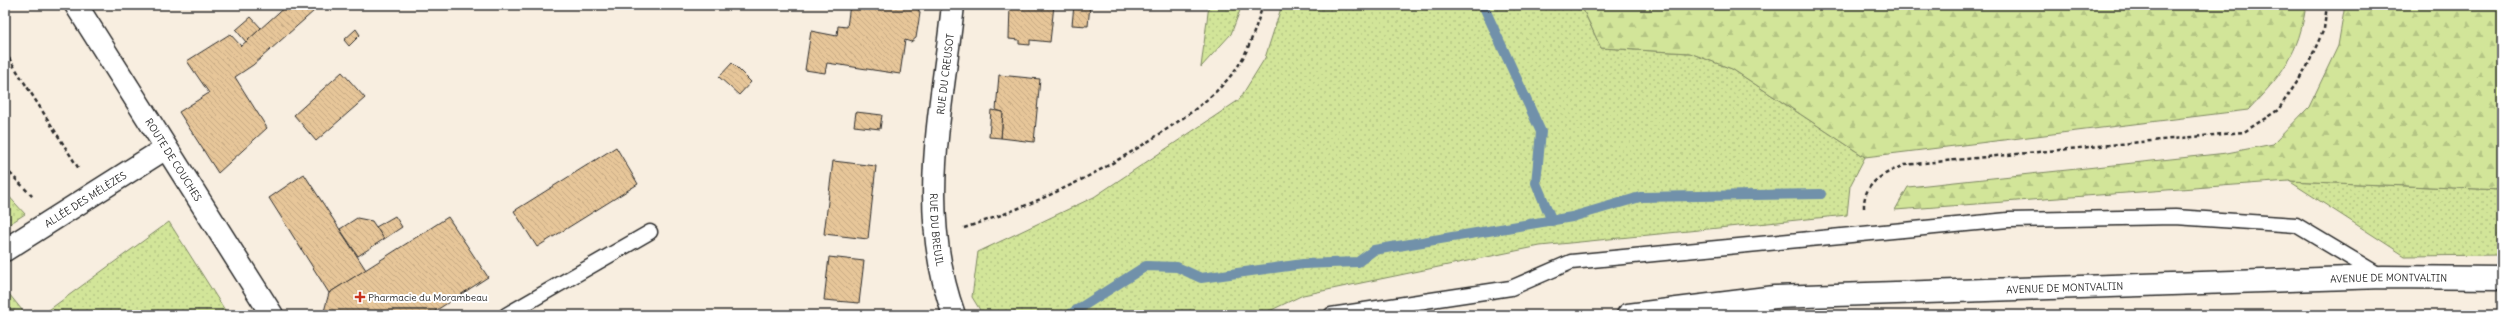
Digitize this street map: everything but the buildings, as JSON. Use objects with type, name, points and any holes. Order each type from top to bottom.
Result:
[{"type":"street","name":"ROUTE DE COUCHES","points":[[76,5],[272,315]]},
{"type":"street","name":"RUE DU CREUSOT","points":[[936,143],[953,5]]},
{"type":"street","name":"RUE DU BREUIL","points":[[936,143],[932,187],[936,238],[945,292],[954,315]]},
{"type":"street","name":"ALLÉE DES MÉLÈZES","points":[[5,250],[166,148]]},
{"type":"street","name":"AVENUE DE MONTVALTIN","points":[[1628,315],[1775,297],[2383,277],[2502,278]]},
{"type":"lane","points":[[1331,315],[1511,288],[1571,262],[2024,219],[2175,217],[2296,225],[2383,277]]},
{"type":"lane","points":[[506,315],[650,232]]},
{"type":"path","points":[[936,238],[999,217],[1063,191],[1132,154],[1218,90],[1238,66],[1249,46],[1263,5]]},
{"type":"path","points":[[1865,233],[1864,198],[1874,179],[1904,165],[2244,132],[2278,110],[2306,69],[2324,29],[2328,5]]},
{"type":"path","points":[[5,52],[94,193]]},
{"type":"path","points":[[5,168],[54,219]]},
{"type":"green space","points":[[1209,5],[1242,5],[1231,34],[1201,67]]},
{"type":"green space","points":[[1282,5],[1581,5],[1601,48],[1690,53],[1732,69],[1865,157],[1850,186],[1847,215],[1540,246],[1303,295],[1261,315],[983,315],[972,297],[978,252],[1094,197],[1239,100],[1265,58]]},
{"type":"green space","points":[[1581,5],[2306,5],[2303,22],[2294,51],[2279,74],[2248,110],[1865,157],[1732,69],[1690,53],[1601,48]]},
{"type":"green space","points":[[2345,5],[2502,5],[2502,190],[2289,181],[1895,210],[1908,187],[2227,153],[2273,144],[2309,107],[2338,46]]},
{"type":"green space","points":[[2289,181],[2502,190],[2502,255],[2405,256]]},
{"type":"green space","points":[[5,192],[25,214],[5,227]]},
{"type":"green space","points":[[169,222],[228,315],[42,315]]},
{"type":"green space","points":[[5,289],[26,315],[5,315]]},
{"type":"waterway","points":[[1483,5],[1541,132],[1536,183],[1552,221]]},
{"type":"waterway","points":[[1069,315],[1146,266],[1177,267],[1201,278],[1303,264],[1358,262],[1374,250],[1572,217],[1640,197],[1821,194]]},
{"type":"place","name":"Pharmacie du Morambeau","points":[[360,297]]}]
